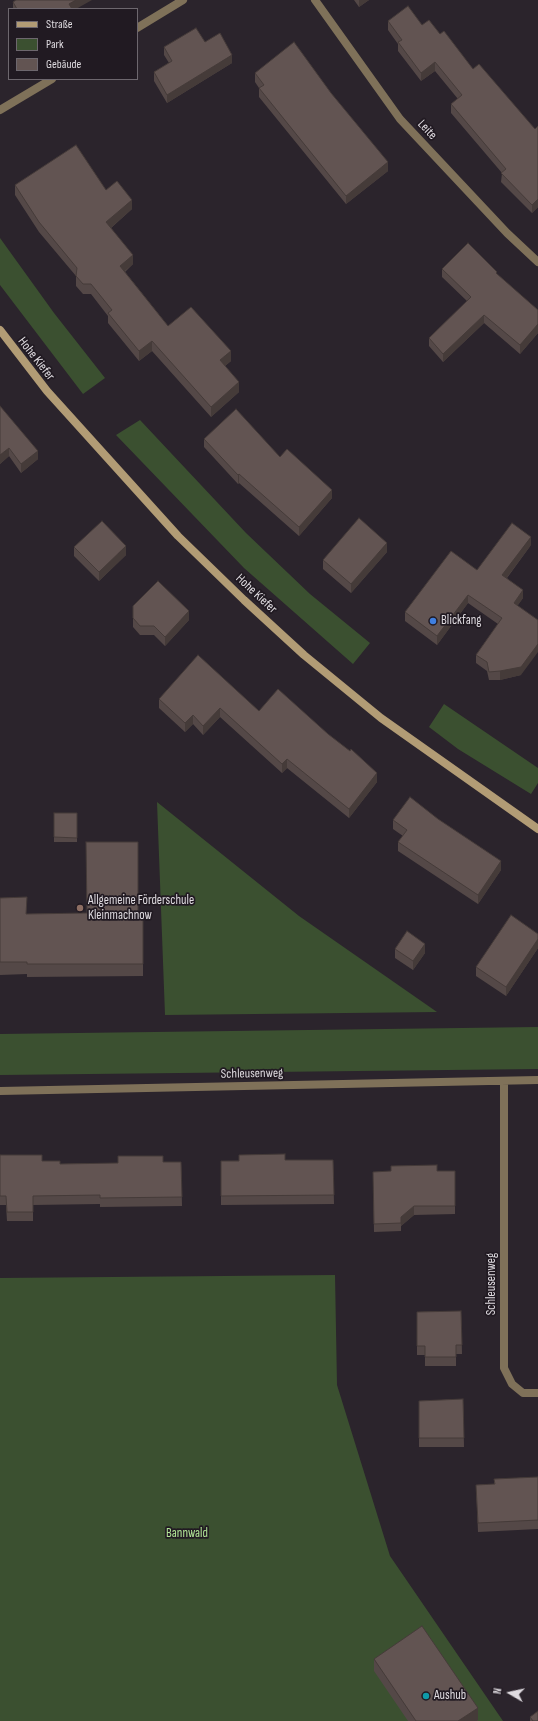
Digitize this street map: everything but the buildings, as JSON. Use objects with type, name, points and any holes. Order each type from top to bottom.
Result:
[{"type":"street","points":[[138,27],[183,0]]},
{"type":"street","name":"Leite","points":[[316,0],[400,119],[507,233],[538,262]]},
{"type":"street","points":[[0,110],[50,80]]},
{"type":"street","name":"Hohe Kiefer","points":[[0,330],[47,391],[178,536],[244,600],[308,658],[380,718],[538,829]]},
{"type":"street","name":"Schleusenweg","points":[[0,1091],[538,1080]]},
{"type":"street","name":"Schleusenweg","points":[[504,1081],[504,1368],[512,1384],[523,1392],[538,1393]]},
{"type":"green space","points":[[0,238],[54,313],[105,378],[83,394],[0,285]]},
{"type":"green space","points":[[140,420],[246,533],[310,594],[370,643],[353,664],[244,568],[116,435]]},
{"type":"green space","points":[[444,704],[538,768],[538,783],[531,794],[458,749],[429,727]]},
{"type":"green space","points":[[157,802],[299,916],[437,1012],[165,1015]]},
{"type":"green space","points":[[538,1027],[538,1069],[0,1075],[0,1034]]},
{"type":"green space","name":"Bannwald","points":[[335,1275],[337,1385],[390,1556],[503,1721],[0,1721],[0,1278]]},
{"type":"place","name":"Blickfang","points":[[433,621]]},
{"type":"place","name":"Allgemeine Förderschule Kleinmachnow","points":[[80,908]]},
{"type":"place","name":"Aushub","points":[[426,1696]]}]
